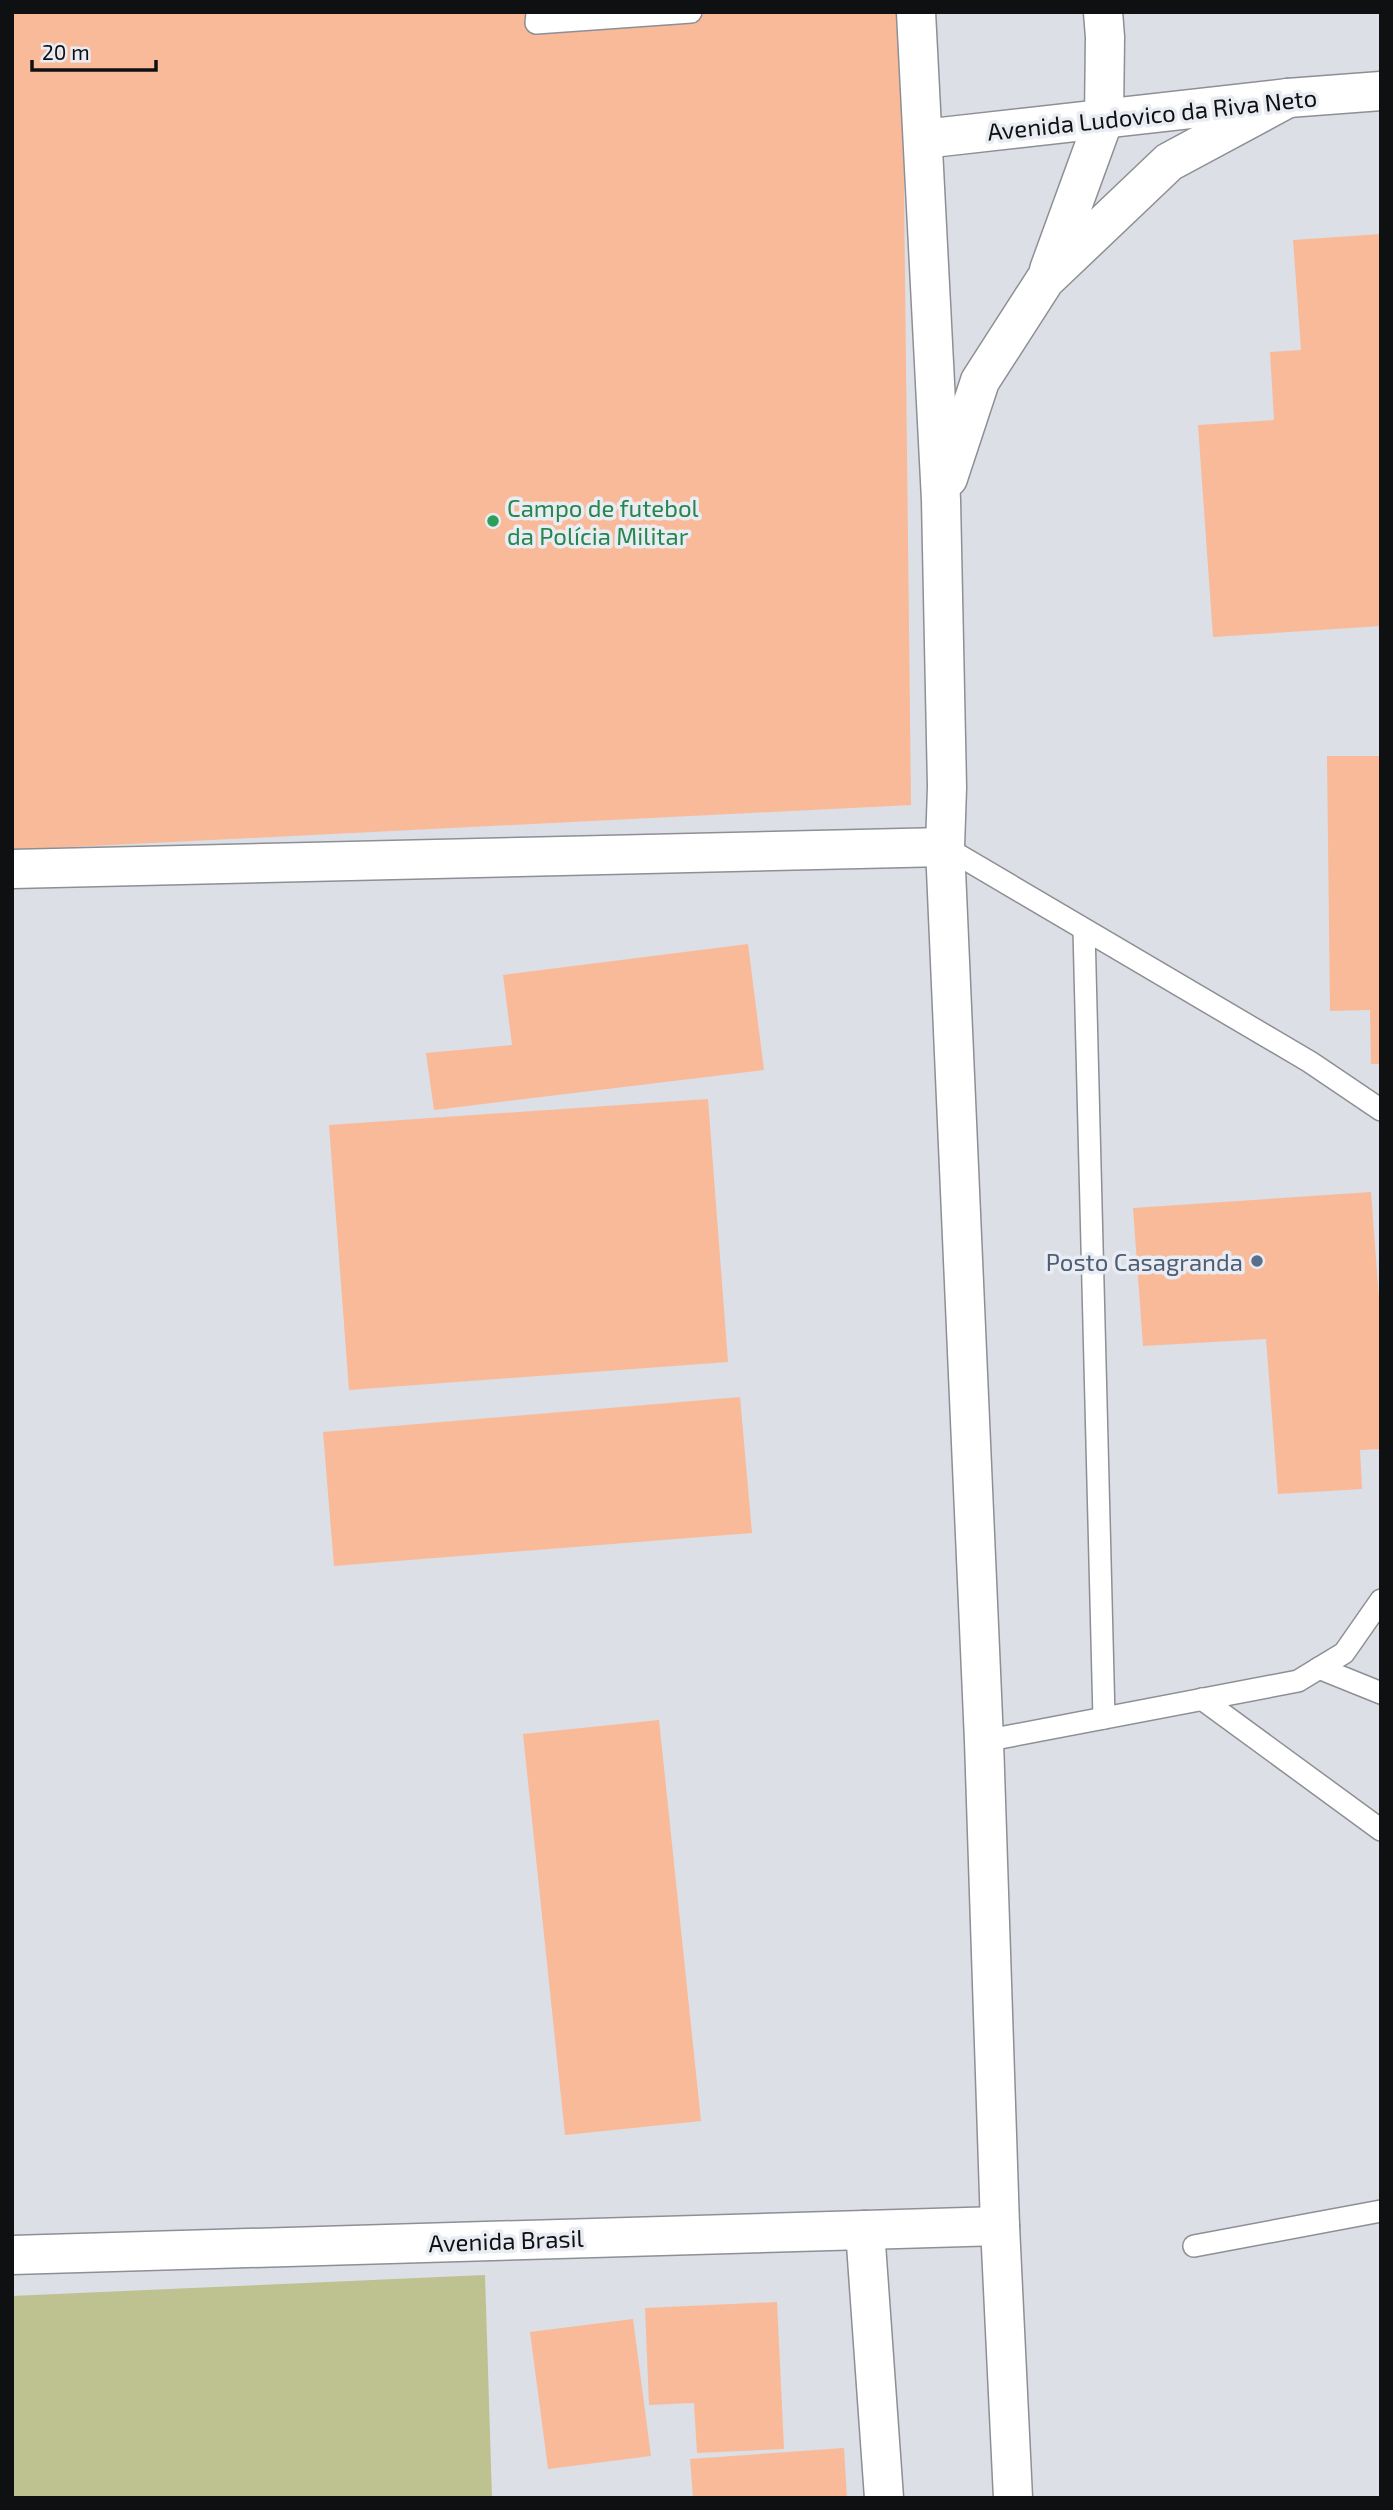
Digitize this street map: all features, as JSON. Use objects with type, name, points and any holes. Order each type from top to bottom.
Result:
[{"type":"main road","points":[[916,12],[941,500],[947,786],[945,847],[984,1741],[1000,2226],[1013,2498]]},
{"type":"main road","points":[[941,500],[980,381],[1045,281],[1104,119],[1105,37],[1102,12]]},
{"type":"main road","name":"Avenida Ludovico da Riva Neto","points":[[923,139],[1288,98],[1381,92]]},
{"type":"main road","points":[[1045,281],[1169,162],[1288,98]]},
{"type":"main road","points":[[12,869],[945,847]]},
{"type":"main road","name":"Avenida Brasil","points":[[12,2255],[1000,2226]]},
{"type":"main road","points":[[865,2230],[884,2498]]},
{"type":"lane","points":[[537,14],[536,23],[691,12]]},
{"type":"lane","points":[[945,847],[1310,1062],[1381,1110]]},
{"type":"lane","points":[[1084,930],[1104,1718]]},
{"type":"lane","points":[[984,1741],[1298,1681],[1345,1653],[1381,1600]]},
{"type":"lane","points":[[1319,1668],[1381,1693]]},
{"type":"lane","points":[[1202,1699],[1381,1830]]},
{"type":"lane","points":[[1194,2246],[1381,2211]]},
{"type":"green space","points":[[485,2275],[492,2498],[12,2498],[12,2296]]},
{"type":"building","points":[[12,12],[902,12],[911,805],[12,850]]},
{"type":"building","points":[[1381,234],[1381,626],[1213,637],[1198,425],[1274,420],[1270,352],[1301,350],[1293,240]]},
{"type":"building","points":[[1327,756],[1381,756],[1381,1064],[1371,1064],[1370,1010],[1330,1011]]},
{"type":"building","points":[[748,944],[764,1070],[434,1110],[426,1053],[512,1045],[503,975]]},
{"type":"building","points":[[708,1099],[728,1362],[349,1390],[329,1125]]},
{"type":"building","points":[[1371,1192],[1381,1326],[1381,1449],[1360,1450],[1362,1489],[1278,1494],[1266,1339],[1143,1346],[1133,1208]]},
{"type":"building","points":[[740,1397],[752,1533],[334,1566],[323,1432]]},
{"type":"building","points":[[659,1720],[701,2121],[565,2135],[523,1734]]},
{"type":"building","points":[[777,2302],[784,2449],[697,2453],[694,2403],[649,2405],[645,2308]]},
{"type":"building","points":[[633,2319],[651,2456],[548,2469],[530,2332]]},
{"type":"building","points":[[844,2448],[847,2498],[693,2498],[690,2459]]},
{"type":"place","name":"Campo de futebol da Polícia Militar","points":[[493,521]]},
{"type":"place","name":"Posto Casagranda","points":[[1257,1261]]}]
